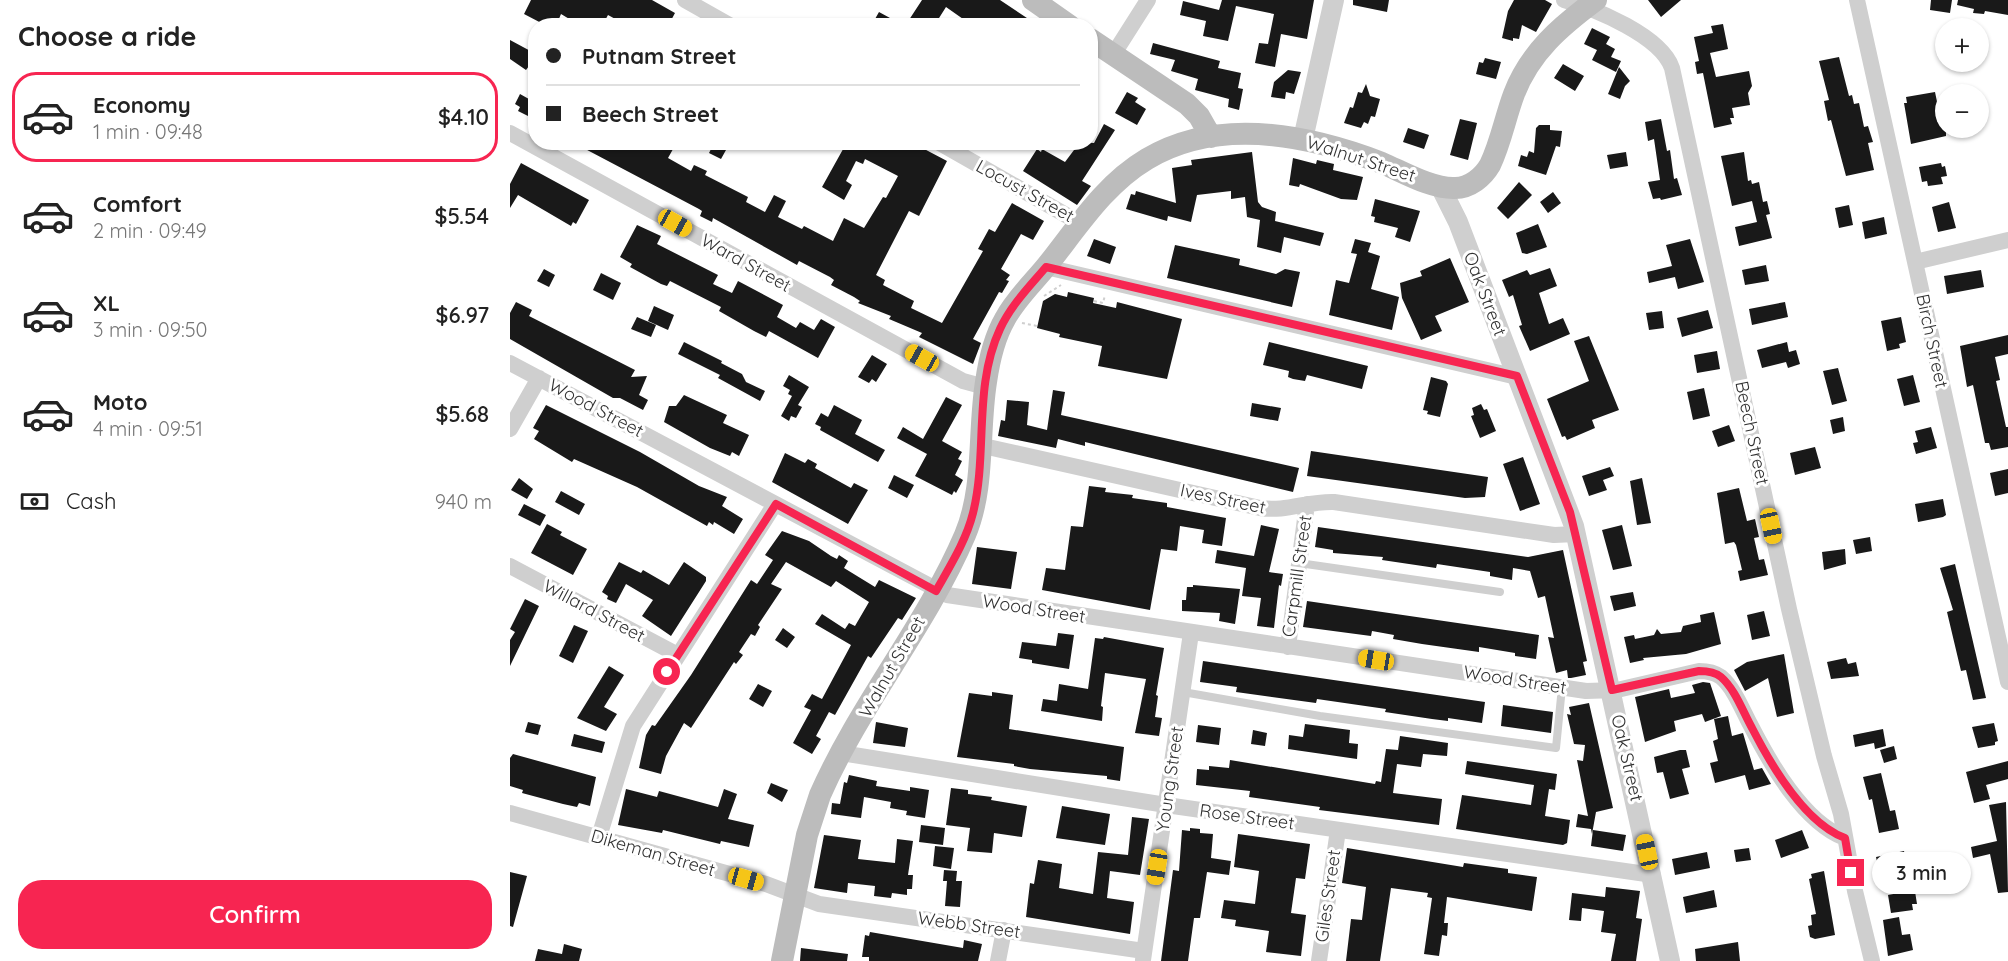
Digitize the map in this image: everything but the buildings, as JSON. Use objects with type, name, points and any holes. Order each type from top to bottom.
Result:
[{"type":"main road","points":[[1033,0],[1059,18]]},
{"type":"main road","points":[[1440,186],[1460,188],[1476,181],[1486,171],[1498,148],[1524,73],[1550,38],[1591,4]]},
{"type":"main road","points":[[1098,45],[1187,104],[1199,116],[1211,137]]},
{"type":"main road","name":"Walnut Street","points":[[782,961],[812,816],[824,785],[936,591],[960,547],[973,512],[985,387],[994,345],[1005,318],[1080,223],[1115,182],[1134,167],[1166,150],[1211,137],[1258,134],[1303,139],[1350,152],[1440,186]]},
{"type":"street","points":[[685,0],[717,18]]},
{"type":"street","points":[[1113,55],[1148,0]]},
{"type":"street","points":[[1303,139],[1334,0]]},
{"type":"street","name":"Beech Street","points":[[1564,0],[1591,4],[1655,45],[1666,55],[1672,68],[1789,609],[1845,838],[1872,961]]},
{"type":"street","name":"Birch Street","points":[[1857,0],[2008,682]]},
{"type":"street","name":"Ward Street","points":[[510,133],[528,143]]},
{"type":"street","name":"Ward Street","points":[[541,150],[963,381],[985,387]]},
{"type":"street","name":"Locust Street","points":[[952,150],[1080,223]]},
{"type":"street","name":"Oak Street","points":[[1440,186],[1458,222],[1576,534],[1653,875],[1670,961]]},
{"type":"street","points":[[1915,262],[2008,240]]},
{"type":"street","points":[[1046,267],[1517,376]]},
{"type":"street","name":"Wood Street","points":[[510,363],[936,591],[979,601],[1586,691],[1612,690],[1699,671],[1716,674],[1729,686],[1763,748],[1806,810],[1827,830],[1845,838]]},
{"type":"street","points":[[510,429],[539,378]]},
{"type":"street","name":"Ives Street","points":[[980,445],[1260,508],[1281,510],[1307,504],[1334,502],[1554,535],[1576,534]]},
{"type":"street","points":[[598,837],[628,737],[776,504]]},
{"type":"street","name":"Carpmill Street","points":[[1288,647],[1307,504]]},
{"type":"street","name":"Willard Street","points":[[510,566],[678,656]]},
{"type":"street","name":"Young Street","points":[[1143,956],[1191,633]]},
{"type":"street","name":"Rose Street","points":[[841,753],[1166,805],[1653,875]]},
{"type":"street","name":"Dikeman Street","points":[[510,813],[766,884],[796,896]]},
{"type":"street","name":"Giles Street","points":[[1319,961],[1338,830]]},
{"type":"street","name":"Webb Street","points":[[796,896],[819,904],[1004,930],[1143,956]]},
{"type":"street","points":[[998,961],[1004,930]]},
{"type":"lane","points":[[1299,563],[1500,592]]},
{"type":"lane","points":[[1183,692],[1320,716],[1556,748],[1562,687]]},
{"type":"route","points":[[667,672],[776,504],[936,591],[960,547],[973,512],[986,379],[994,345],[1008,313],[1046,267],[1517,376],[1570,512],[1612,690],[1699,671],[1711,672],[1720,677],[1729,686],[1754,734],[1806,810],[1827,830],[1845,838],[1851,873]]}]
